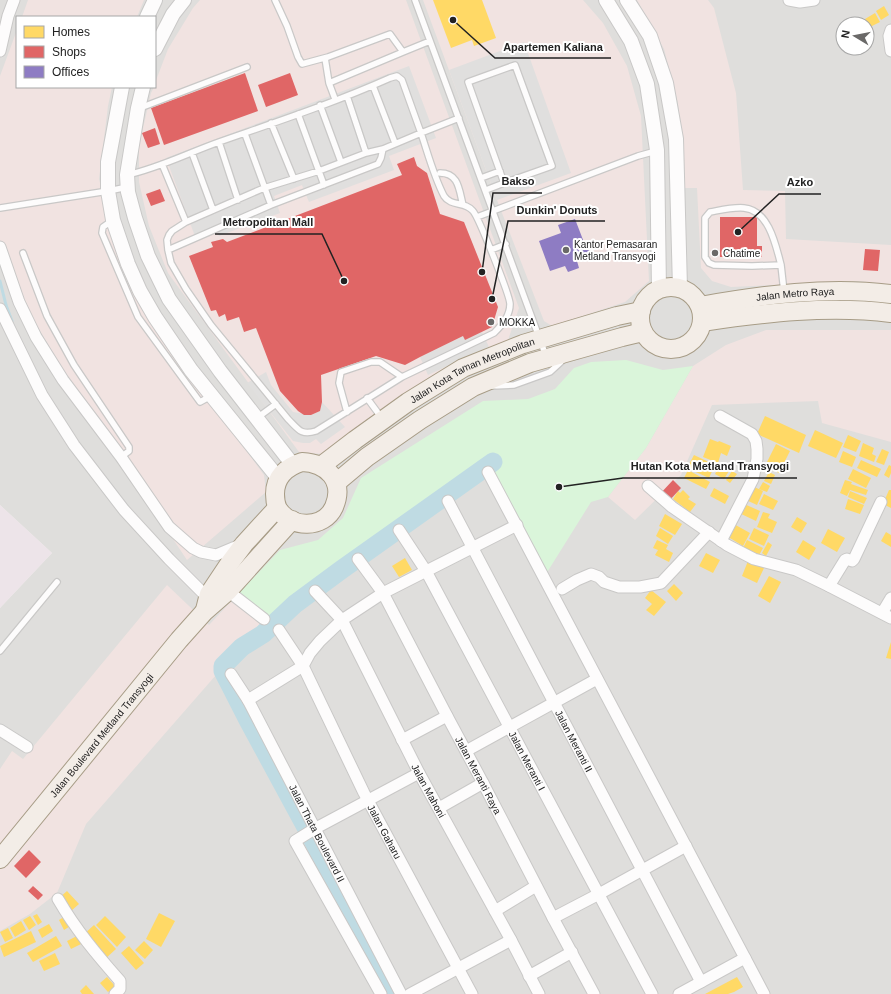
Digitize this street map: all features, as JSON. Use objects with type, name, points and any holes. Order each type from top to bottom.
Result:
[{"type":"main road","points":[[670,287],[680,288],[692,295],[701,314],[699,333],[692,342],[682,348],[673,350],[656,346],[649,340],[640,322],[641,311],[648,298],[659,290],[670,287]]},
{"type":"main road","name":"Jalan Metro Raya","points":[[701,314],[756,296],[785,295],[820,291],[878,292],[891,294]]},
{"type":"main road","name":"Jalan Metro Raya","points":[[701,314],[757,314],[820,309],[891,313]]},
{"type":"main road","name":"Jalan Kota Taman Metropolitan","points":[[322,466],[408,402],[463,368],[522,344],[617,316],[641,311]]},
{"type":"main road","name":"Jalan Kota Taman Metropolitan","points":[[336,483],[368,457],[414,424],[472,387],[530,363],[644,332]]},
{"type":"main road","points":[[302,462],[312,462],[322,466],[332,476],[336,483],[336,502],[332,511],[325,518],[317,522],[307,524],[298,523],[285,516],[277,508],[275,488],[278,479],[284,470],[302,462]]},
{"type":"main road","points":[[209,605],[244,544],[277,508]]},
{"type":"main road","points":[[209,605],[228,591],[292,520]]},
{"type":"main road","name":"Jalan Boulevard Metland Transyogi","points":[[0,859],[209,605]]},
{"type":"street","points":[[1,44],[8,16],[14,0]]},
{"type":"street","points":[[147,16],[155,0]]},
{"type":"street","points":[[156,47],[173,14],[184,0]]},
{"type":"street","points":[[606,0],[631,41],[647,84],[657,150],[659,290]]},
{"type":"street","points":[[627,0],[650,36],[666,83],[676,139],[680,288]]},
{"type":"street","points":[[789,0],[800,2],[814,0]]},
{"type":"street","points":[[891,30],[889,36],[891,51]]},
{"type":"street","points":[[122,88],[108,162],[108,191],[113,220],[128,264],[140,291],[155,317],[191,370],[278,479]]},
{"type":"street","points":[[143,88],[138,108],[127,181],[135,218],[148,256],[169,299],[220,371],[293,465]]},
{"type":"street","points":[[0,247],[19,302],[36,337],[63,380],[121,458],[169,527],[193,548],[201,552],[216,555],[244,544]]},
{"type":"street","points":[[0,309],[42,395],[74,445],[124,510],[209,605]]},
{"type":"street","points":[[720,416],[752,434],[756,441],[757,449],[757,459],[753,479],[721,541]]},
{"type":"street","points":[[488,472],[764,994]]},
{"type":"street","points":[[648,486],[672,507],[721,541],[754,559],[796,570],[887,616],[891,598]]},
{"type":"street","name":"Jalan Meranti II","points":[[448,501],[701,982]]},
{"type":"street","points":[[829,586],[845,560],[847,559],[852,561],[854,559],[881,502]]},
{"type":"street","points":[[248,700],[303,666],[310,653],[320,641],[342,620],[383,593],[516,525]]},
{"type":"street","name":"Jalan Meranti I","points":[[399,530],[426,572],[652,994]]},
{"type":"street","points":[[562,589],[592,574],[599,577],[604,582],[619,586],[640,587],[661,583],[709,532]]},
{"type":"street","name":"Jalan Meranti Raya","points":[[358,559],[383,593],[594,994]]},
{"type":"street","points":[[228,591],[264,619]]},
{"type":"street","name":"Jalan Mahoni","points":[[315,591],[342,620],[419,773],[539,994]]},
{"type":"street","name":"Jalan Gaharu","points":[[279,630],[303,666],[330,725],[369,801],[472,994]]},
{"type":"street","name":"Jalan Thata Boulevard II","points":[[231,674],[248,700],[306,834],[381,994]]},
{"type":"street","points":[[466,751],[597,679]]},
{"type":"street","points":[[402,740],[447,716]]},
{"type":"street","points":[[0,730],[27,748]]},
{"type":"street","points":[[306,834],[419,773]]},
{"type":"street","points":[[439,808],[483,783]]},
{"type":"street","name":"Jalan Thata Boulevard II","points":[[306,834],[401,994]]},
{"type":"street","points":[[553,918],[686,846]]},
{"type":"street","points":[[495,911],[536,886]]},
{"type":"street","points":[[58,899],[71,922],[120,981],[120,988],[115,994]]},
{"type":"street","points":[[410,994],[511,940]]},
{"type":"street","points":[[529,976],[572,952]]},
{"type":"street","points":[[679,994],[745,958]]},
{"type":"lane","points":[[275,0],[287,26],[298,57],[302,63],[306,64],[325,58],[390,34],[403,52]]},
{"type":"lane","points":[[415,0],[541,338],[547,359]]},
{"type":"lane","points":[[329,83],[430,41]]},
{"type":"lane","points":[[325,58],[329,83],[335,100]]},
{"type":"lane","points":[[486,190],[552,166],[515,65],[468,82],[504,183]]},
{"type":"lane","points":[[138,108],[247,67]]},
{"type":"lane","points":[[0,208],[108,191],[144,171],[398,76],[402,80],[421,133],[434,172],[445,197],[450,202],[472,209],[477,217],[491,250],[510,303],[507,316],[502,326],[494,333],[402,377],[316,431],[305,433],[301,432],[288,419],[211,325],[186,290],[171,263],[167,240],[169,235],[172,231],[186,222],[264,188],[319,171],[366,153],[383,149],[395,143],[421,133],[459,118]]},
{"type":"lane","points":[[373,86],[395,143]]},
{"type":"lane","points":[[347,96],[366,153]]},
{"type":"lane","points":[[320,105],[341,162]]},
{"type":"lane","points":[[298,114],[324,185]]},
{"type":"lane","points":[[271,123],[294,179]]},
{"type":"lane","points":[[245,134],[271,205]]},
{"type":"lane","points":[[219,142],[238,200]]},
{"type":"lane","points":[[168,250],[271,205],[378,164],[383,149]]},
{"type":"lane","points":[[477,217],[657,150]]},
{"type":"lane","points":[[192,153],[213,210]]},
{"type":"lane","points":[[162,164],[186,222]]},
{"type":"lane","points":[[481,178],[500,171]]},
{"type":"lane","points":[[440,174],[451,175],[456,180],[463,205]]},
{"type":"lane","points":[[781,265],[714,265],[708,263],[705,257],[705,218],[710,212],[744,208],[759,214],[765,220],[777,247],[781,265],[785,295]]},
{"type":"lane","points":[[491,250],[506,244]]},
{"type":"lane","points":[[23,253],[51,323],[74,365],[129,447],[128,452],[121,458]]},
{"type":"lane","points":[[472,387],[514,385],[550,372],[574,351]]},
{"type":"lane","points":[[346,412],[338,383],[341,372],[371,362],[380,362],[402,377]]},
{"type":"lane","points":[[367,398],[384,420]]},
{"type":"lane","points":[[257,419],[276,404]]},
{"type":"lane","points":[[0,651],[57,582]]},
{"type":"shaded area","points":[[0,0],[891,0],[891,994],[0,994],[0,608],[52,553],[0,505]]},
{"type":"shaded area","points":[[28,0],[144,0],[137,16],[22,16]]},
{"type":"shaded area","points":[[200,0],[406,0],[519,308],[507,343],[398,399],[322,454],[299,452],[168,273],[149,226],[139,182],[139,146],[151,93],[154,88],[156,88],[156,80],[168,49],[193,8]]},
{"type":"shaded area","points":[[423,0],[583,0],[603,23],[627,66],[641,116],[649,281],[625,302],[552,326],[544,321],[497,200]]},
{"type":"shaded area","points":[[637,0],[708,0],[714,8],[736,93],[743,190],[785,191],[786,239],[891,245],[891,285],[858,281],[731,287],[712,281],[701,268],[697,188],[684,188],[678,103],[664,49]]},
{"type":"shaded area","points":[[16,33],[16,88],[112,88],[108,106],[99,179],[115,244],[169,345],[264,475],[266,492],[187,560],[88,412],[23,302],[2,242],[0,242],[0,76]]},
{"type":"shaded area","points":[[524,42],[571,173],[497,200],[449,70]]},
{"type":"shaded area","points":[[409,66],[436,138],[389,156],[394,170],[309,202],[302,185],[274,196],[280,213],[219,236],[217,231],[196,239],[166,158]]},
{"type":"shaded area","points":[[766,330],[891,330],[891,442],[822,423],[818,401],[712,405],[681,475],[635,520],[608,497],[646,448],[693,366],[726,345]]},
{"type":"shaded area","points":[[482,332],[489,347],[428,375],[420,357],[463,336]]},
{"type":"shaded area","points":[[266,372],[271,385],[293,412],[311,415],[320,411],[322,402],[345,427],[321,444],[316,439],[310,443],[293,441],[247,383]]},
{"type":"shaded area","points":[[0,505],[52,553],[0,608]]},
{"type":"shaded area","points":[[167,585],[209,625],[238,594],[272,623],[223,667],[86,824],[57,893],[30,914],[0,931],[0,769],[12,751],[23,759]]},
{"type":"green space","points":[[626,360],[663,370],[693,366],[646,448],[608,497],[591,502],[546,574],[485,457],[272,623],[238,594],[280,550],[318,540],[343,518],[361,478],[483,401],[528,399],[555,389],[574,368],[591,362]]},
{"type":"building: Homes","points":[[433,0],[482,0],[496,38],[474,46],[472,40],[451,48]]},
{"type":"building: Homes","points":[[884,6],[889,15],[881,20],[876,11]]},
{"type":"building: Homes","points":[[875,13],[880,22],[875,24],[875,16],[870,16]]},
{"type":"building: Homes","points":[[765,416],[806,435],[799,453],[757,434]]},
{"type":"building: Homes","points":[[815,430],[843,443],[836,458],[808,446]]},
{"type":"building: Homes","points":[[848,435],[861,441],[856,452],[843,447]]},
{"type":"building: Homes","points":[[710,439],[731,446],[727,456],[721,453],[718,463],[703,457]]},
{"type":"building: Homes","points":[[863,443],[874,448],[872,454],[876,456],[874,462],[859,456]]},
{"type":"building: Homes","points":[[776,444],[790,451],[779,473],[765,466]]},
{"type":"building: Homes","points":[[882,449],[889,452],[884,465],[876,462]]},
{"type":"building: Homes","points":[[843,451],[856,457],[852,467],[839,462]]},
{"type":"building: Homes","points":[[694,455],[715,465],[709,478],[687,468]]},
{"type":"building: Homes","points":[[861,460],[881,469],[877,477],[857,468]]},
{"type":"building: Homes","points":[[720,465],[729,471],[724,479],[715,474]]},
{"type":"building: Homes","points":[[889,465],[891,466],[891,473],[889,478],[884,475]]},
{"type":"building: Homes","points":[[853,469],[871,478],[866,488],[848,479]]},
{"type":"building: Homes","points":[[688,470],[710,482],[706,489],[684,478]]},
{"type":"building: Homes","points":[[732,471],[737,474],[730,483],[726,480]]},
{"type":"building: Homes","points":[[769,472],[775,475],[771,484],[764,481]]},
{"type":"building: Homes","points":[[845,480],[852,482],[851,484],[868,490],[866,495],[850,490],[847,496],[840,493]]},
{"type":"building: Homes","points":[[763,482],[770,486],[767,492],[759,489]]},
{"type":"building: Homes","points":[[750,485],[763,491],[757,505],[744,499]]},
{"type":"building: Homes","points":[[714,488],[729,496],[725,504],[710,496]]},
{"type":"building: Homes","points":[[683,490],[690,497],[688,499],[696,504],[690,512],[673,499],[678,491],[680,493]]},
{"type":"building: Homes","points":[[889,490],[891,490],[891,508],[883,504]]},
{"type":"building: Homes","points":[[850,491],[867,498],[864,504],[848,497]]},
{"type":"building: Homes","points":[[764,494],[778,501],[773,510],[759,504]]},
{"type":"building: Homes","points":[[848,499],[864,505],[860,514],[845,509]]},
{"type":"building: Homes","points":[[742,503],[760,511],[756,521],[737,512]]},
{"type":"building: Homes","points":[[763,512],[770,514],[768,518],[777,522],[772,533],[757,527]]},
{"type":"building: Homes","points":[[665,514],[682,524],[675,535],[659,526]]},
{"type":"building: Homes","points":[[797,517],[807,523],[801,533],[791,527]]},
{"type":"building: Homes","points":[[732,523],[750,533],[743,546],[725,535]]},
{"type":"building: Homes","points":[[660,528],[673,536],[668,544],[656,536]]},
{"type":"building: Homes","points":[[754,528],[769,535],[764,546],[749,539]]},
{"type":"building: Homes","points":[[828,529],[845,538],[837,552],[821,543]]},
{"type":"building: Homes","points":[[886,532],[891,535],[891,547],[881,541]]},
{"type":"building: Homes","points":[[657,540],[668,545],[666,549],[673,553],[669,562],[655,555],[658,550],[653,548]]},
{"type":"building: Homes","points":[[747,540],[763,548],[758,557],[742,550]]},
{"type":"building: Homes","points":[[803,540],[816,548],[809,560],[796,552]]},
{"type":"building: Homes","points":[[768,542],[772,545],[766,556],[762,553]]},
{"type":"building: Homes","points":[[706,553],[720,560],[713,573],[699,566]]},
{"type":"building: Homes","points":[[405,558],[412,570],[399,577],[392,566]]},
{"type":"building: Homes","points":[[748,561],[764,568],[757,583],[742,576]]},
{"type":"building: Homes","points":[[769,576],[781,582],[770,603],[758,596]]},
{"type":"building: Homes","points":[[674,584],[683,593],[676,601],[667,591]]},
{"type":"building: Homes","points":[[651,590],[666,602],[654,616],[646,610],[652,604],[645,598]]},
{"type":"building: Homes","points":[[891,642],[891,659],[886,658]]},
{"type":"building: Homes","points":[[67,891],[79,904],[71,911],[59,898]]},
{"type":"building: Homes","points":[[159,913],[175,921],[161,947],[146,939]]},
{"type":"building: Homes","points":[[37,914],[42,922],[38,925],[33,916]]},
{"type":"building: Homes","points":[[67,915],[72,925],[64,930],[59,920]]},
{"type":"building: Homes","points":[[30,916],[36,925],[29,930],[23,920]]},
{"type":"building: Homes","points":[[105,916],[126,937],[117,947],[96,925]]},
{"type":"building: Homes","points":[[21,921],[26,930],[15,937],[10,928]]},
{"type":"building: Homes","points":[[49,924],[53,931],[42,938],[38,930]]},
{"type":"building: Homes","points":[[94,925],[116,949],[105,959],[83,935]]},
{"type":"building: Homes","points":[[8,928],[13,938],[5,942],[0,932]]},
{"type":"building: Homes","points":[[31,931],[36,942],[4,957],[0,946]]},
{"type":"building: Homes","points":[[56,936],[62,946],[33,962],[27,953]]},
{"type":"building: Homes","points":[[77,936],[81,944],[71,949],[67,941]]},
{"type":"building: Homes","points":[[144,941],[153,950],[145,959],[135,950]]},
{"type":"building: Homes","points":[[129,946],[144,963],[136,970],[121,953]]},
{"type":"building: Homes","points":[[55,953],[60,964],[44,971],[39,961]]},
{"type":"building: Homes","points":[[107,977],[115,986],[108,992],[100,983]]},
{"type":"building: Homes","points":[[737,977],[743,987],[734,992],[728,994],[705,994]]},
{"type":"building: Homes","points":[[86,985],[94,994],[82,994],[80,991]]},
{"type":"building: Shops","points":[[245,73],[258,111],[164,145],[151,108]]},
{"type":"building: Shops","points":[[290,73],[298,95],[266,107],[258,85]]},
{"type":"building: Shops","points":[[155,128],[160,144],[148,148],[142,133]]},
{"type":"building: Shops","points":[[414,157],[417,166],[427,173],[440,214],[464,222],[498,307],[492,327],[465,340],[463,336],[405,365],[376,356],[321,375],[322,402],[320,411],[311,415],[304,415],[298,411],[280,391],[256,328],[244,332],[239,317],[227,321],[225,314],[219,317],[216,310],[211,311],[189,256],[213,247],[211,242],[223,239],[227,242],[402,175],[397,164]]},
{"type":"building: Shops","points":[[160,189],[165,201],[151,206],[146,194]]},
{"type":"building: Shops","points":[[720,217],[757,217],[757,246],[762,246],[762,257],[720,257]]},
{"type":"building: Shops","points":[[865,249],[880,250],[878,271],[863,270]]},
{"type":"building: Shops","points":[[673,480],[681,488],[667,503],[659,495]]},
{"type":"building: Shops","points":[[29,850],[41,862],[26,878],[14,866]]},
{"type":"building: Shops","points":[[33,886],[43,895],[38,900],[28,891]]},
{"type":"building: Offices","name":"Kantor Pemasaran Metland Transyogi","points":[[575,219],[591,256],[577,261],[579,268],[568,272],[565,266],[550,271],[539,241],[561,233],[558,225]]},
{"type":"waterway","points":[[0,281],[12,321]]},
{"type":"waterway","points":[[392,994],[314,842],[248,720],[223,671],[223,666],[242,647],[263,634],[295,604],[493,462]]},
{"type":"place","name":"Apartemen Kaliana","points":[[453,20]]},
{"type":"place","name":"Azko","points":[[738,232]]},
{"type":"place","name":"Kantor Pemasaran Metland Transyogi","points":[[566,250]]},
{"type":"place","name":"Chatime","points":[[715,253]]},
{"type":"place","name":"Bakso","points":[[482,272]]},
{"type":"place","name":"Metropolitan Mall","points":[[344,281]]},
{"type":"place","name":"Dunkin' Donuts","points":[[492,299]]},
{"type":"place","name":"MOKKA","points":[[491,322]]},
{"type":"place","name":"Hutan Kota Metland Transyogi","points":[[559,487]]}]
